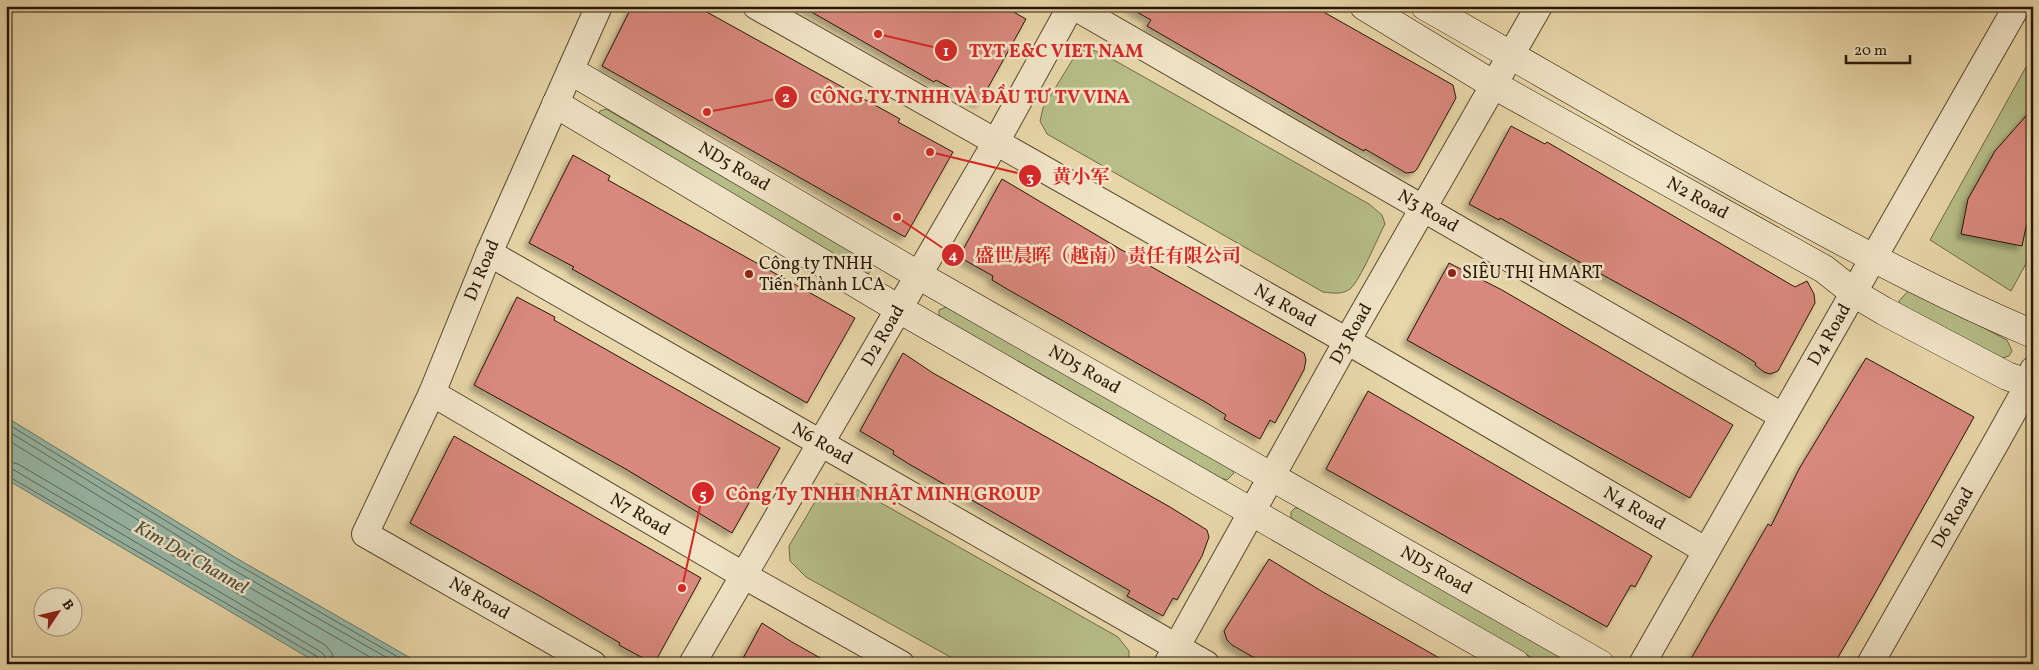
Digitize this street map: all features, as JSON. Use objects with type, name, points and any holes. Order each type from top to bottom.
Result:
[{"type":"street","name":"D1 Road","points":[[365,534],[432,393],[489,253],[599,6]]},
{"type":"street","name":"N4 Road","points":[[756,6],[1347,342],[1705,550]]},
{"type":"street","name":"D2 Road","points":[[692,664],[996,142],[1072,6]]},
{"type":"street","name":"N3 Road","points":[[1072,6],[1423,211],[1782,416]]},
{"type":"street","name":"N2 Road","points":[[1364,6],[1494,85],[1824,269],[1852,292],[1974,360],[2031,380]]},
{"type":"street","name":"N2 Road","points":[[1425,6],[1688,158],[1872,259],[1989,316],[2033,334]]},
{"type":"street","name":"D3 Road","points":[[1172,655],[1347,342],[1539,6]]},
{"type":"street","name":"D4 Road","points":[[1642,664],[1852,292],[2017,6]]},
{"type":"street","name":"ND5 Road","points":[[571,71],[918,275],[1272,475],[1600,664]]},
{"type":"street","name":"ND5 Road","points":[[556,104],[899,309],[1516,664]]},
{"type":"street","points":[[1673,184],[1688,158]]},
{"type":"street","name":"N6 Road","points":[[489,253],[820,442],[1172,655],[1206,664]]},
{"type":"street","name":"D6 Road","points":[[1870,664],[2031,380]]},
{"type":"street","name":"N7 Road","points":[[432,393],[743,575],[901,664]]},
{"type":"street","name":"N8 Road","points":[[365,534],[593,664]]},
{"type":"green space","points":[[1088,48],[1105,55],[1369,204],[1382,215],[1385,224],[1364,268],[1350,289],[1340,293],[1323,292],[1047,134],[1040,121],[1043,108],[1076,54]]},
{"type":"green space","points":[[2026,67],[2033,71],[2033,251],[2011,291],[1930,240]]},
{"type":"green space","points":[[606,109],[858,255],[872,265],[873,269],[868,274],[860,274],[598,117],[600,111]]},
{"type":"green space","points":[[1910,289],[2007,340],[2012,351],[2009,356],[2002,358],[1900,305],[1899,301]]},
{"type":"green space","points":[[949,306],[1231,468],[1234,473],[1227,480],[1220,478],[944,321],[939,315],[939,310]]},
{"type":"green space","points":[[836,484],[851,486],[1118,637],[1129,651],[1129,664],[963,664],[806,577],[790,561],[789,546],[819,495]]},
{"type":"green space","points":[[1295,508],[1301,508],[1574,664],[1543,664],[1296,523],[1291,517],[1291,512]]},
{"type":"water","name":"Kim Doi Channel","points":[[6,417],[236,558],[421,664],[319,664],[6,479]]},
{"type":"building","points":[[632,6],[696,6],[900,119],[898,122],[953,152],[905,237],[602,66]]},
{"type":"building","points":[[801,6],[1003,6],[1026,19],[979,104],[936,80],[934,82]]},
{"type":"building","points":[[1126,6],[1313,6],[1453,85],[1456,98],[1417,169],[1414,172],[1406,173],[1365,149],[1364,151],[1337,136],[1147,26],[1151,20]]},
{"type":"building","points":[[2033,108],[2033,211],[2026,227],[2022,246],[1961,234],[1968,199],[1995,151]]},
{"type":"building","points":[[1511,126],[1545,144],[1547,142],[1795,287],[1807,281],[1814,294],[1815,303],[1778,371],[1770,374],[1764,372],[1755,365],[1756,363],[1686,321],[1500,218],[1499,220],[1469,204]]},
{"type":"building","points":[[573,155],[610,176],[608,180],[855,318],[807,403],[572,269],[574,267],[529,243]]},
{"type":"building","points":[[1002,179],[1120,249],[1304,353],[1306,360],[1304,370],[1275,423],[1270,420],[1260,439],[1224,419],[1226,415],[1207,403],[1007,289],[992,280],[993,276],[959,257]]},
{"type":"building","points":[[1449,263],[1502,290],[1733,425],[1690,498],[1407,340]]},
{"type":"building","points":[[517,297],[555,317],[554,320],[780,448],[732,533],[624,468],[474,385]]},
{"type":"building","points":[[903,353],[933,373],[1170,507],[1207,530],[1209,537],[1202,556],[1177,600],[1173,598],[1163,616],[1127,596],[1130,591],[909,464],[893,454],[894,451],[860,431]]},
{"type":"building","points":[[1866,358],[1974,417],[1864,613],[1834,664],[1688,664],[1768,524],[1771,526],[1799,469]]},
{"type":"building","points":[[1368,391],[1652,556],[1635,587],[1631,585],[1607,627],[1326,469]]},
{"type":"building","points":[[454,436],[701,578],[654,664],[619,645],[620,643],[538,595],[410,523]]},
{"type":"building","points":[[1269,559],[1450,664],[1265,664],[1232,645],[1227,640],[1224,631]]},
{"type":"building","points":[[762,623],[792,642],[831,664],[740,664]]},
{"type":"place","name":"TYT E&C VIET NAM","points":[[878,34]]},
{"type":"place","name":"CÔNG TY TNHH VÀ ĐẦU TƯ TV VINA","points":[[707,112]]},
{"type":"place","name":"黄小军","points":[[930,152]]},
{"type":"place","name":"盛世晨晖（越南）责任有限公司","points":[[897,217]]},
{"type":"place","name":"SIÊU THỊ HMART","points":[[1452,273]]},
{"type":"place","name":"Công ty TNHH Tiến Thành LCA","points":[[749,274]]},
{"type":"place","name":"Công Ty TNHH NHẬT MINH GROUP","points":[[682,588]]}]
